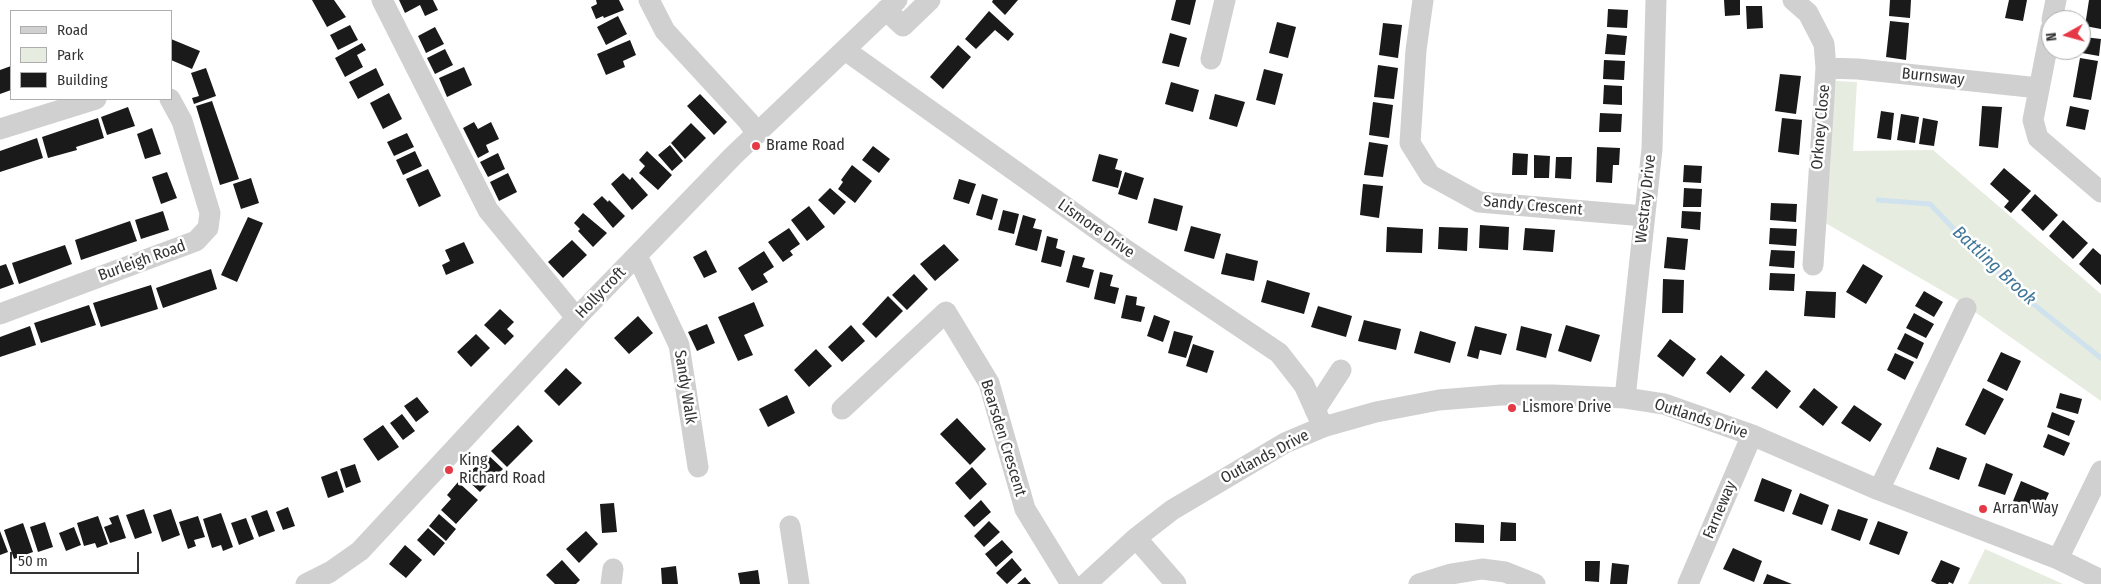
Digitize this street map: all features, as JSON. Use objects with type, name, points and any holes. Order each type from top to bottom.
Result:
[{"type":"street","points":[[382,0],[488,210],[570,310],[578,316]]},
{"type":"street","points":[[650,0],[665,30],[748,121],[757,134]]},
{"type":"street","points":[[892,5],[903,26],[930,0]]},
{"type":"street","points":[[1211,59],[1225,0]]},
{"type":"street","name":"Sandy Crescent","points":[[1423,0],[1416,50],[1410,143],[1430,175],[1479,202],[1644,216]]},
{"type":"street","name":"Westray Drive","points":[[1625,398],[1652,149],[1656,0]]},
{"type":"street","name":"Orkney Close","points":[[1793,0],[1808,13],[1824,44],[1826,68],[1813,265]]},
{"type":"street","name":"Hollycroft","points":[[306,584],[330,572],[360,551],[578,316],[757,134],[892,5]]},
{"type":"street","name":"Lismore Drive","points":[[845,50],[1130,253],[1279,353],[1304,385],[1319,419]]},
{"type":"street","points":[[2045,60],[2033,120],[2038,138],[2101,192]]},
{"type":"street","name":"Burnsway","points":[[1826,68],[1858,69],[2039,88]]},
{"type":"street","points":[[0,129],[93,100]]},
{"type":"street","name":"Burleigh Road","points":[[0,314],[196,241],[208,228],[210,213],[182,121],[171,100]]},
{"type":"street","name":"Sandy Walk","points":[[635,258],[641,264],[679,345],[698,466]]},
{"type":"street","points":[[1879,490],[1966,308]]},
{"type":"street","name":"Bearsden Crescent","points":[[842,409],[946,312],[990,383],[1025,509],[1071,584]]},
{"type":"street","points":[[1319,419],[1341,370]]},
{"type":"street","name":"Outlands Drive","points":[[1086,584],[1136,538],[1172,510],[1285,443],[1319,419],[1455,399],[1552,395],[1625,398],[1664,404],[1752,435],[1879,490],[2058,559],[2101,580]]},
{"type":"street","name":"Farneway","points":[[1692,582],[1752,435]]},
{"type":"street","points":[[2058,559],[2101,471]]},
{"type":"street","points":[[790,526],[799,584]]},
{"type":"street","points":[[1136,538],[1176,584]]},
{"type":"street","points":[[1419,584],[1457,573],[1482,569],[1505,572],[1535,584]]},
{"type":"green space","points":[[1836,81],[1857,82],[1853,151],[1933,150],[2101,294],[2101,401],[1958,300],[1822,221]]},
{"type":"green space","points":[[1985,549],[2063,584],[1968,584]]},
{"type":"building","points":[[312,0],[334,0],[346,17],[327,27]]},
{"type":"building","points":[[399,0],[433,0],[438,10],[425,16],[420,5],[405,13]]},
{"type":"building","points":[[596,0],[619,0],[624,10],[596,19],[591,7],[597,4]]},
{"type":"building","points":[[993,0],[1018,0],[1005,15],[992,2]]},
{"type":"building","points":[[1176,0],[1196,0],[1190,25],[1171,20]]},
{"type":"building","points":[[1724,0],[1740,0],[1740,15],[1725,16]]},
{"type":"building","points":[[1890,0],[1911,0],[1910,18],[1889,16]]},
{"type":"building","points":[[2009,0],[2027,0],[2023,21],[2005,18]]},
{"type":"building","points":[[2089,0],[2101,0],[2101,29],[2091,27],[2091,10],[2087,10]]},
{"type":"building","points":[[1746,6],[1762,6],[1763,28],[1747,29]]},
{"type":"building","points":[[1608,9],[1628,10],[1627,28],[1607,27]]},
{"type":"building","points":[[989,11],[1014,34],[1008,41],[995,30],[976,49],[965,39]]},
{"type":"building","points":[[618,16],[627,34],[606,45],[597,27]]},
{"type":"building","points":[[1890,21],[1909,23],[1906,60],[1886,57]]},
{"type":"building","points":[[1277,22],[1296,27],[1288,58],[1269,53]]},
{"type":"building","points":[[1383,23],[1402,25],[1398,58],[1379,55]]},
{"type":"building","points":[[350,25],[358,40],[338,50],[330,35]]},
{"type":"building","points":[[435,27],[444,44],[426,53],[418,36]]},
{"type":"building","points":[[1170,33],[1187,38],[1179,67],[1162,63]]},
{"type":"building","points":[[1607,34],[1627,36],[1625,55],[1605,54]]},
{"type":"building","points":[[2091,38],[2101,39],[2099,56],[2091,55]]},
{"type":"building","points":[[172,39],[200,51],[192,69],[172,60]]},
{"type":"building","points":[[630,40],[636,55],[623,61],[625,67],[606,75],[597,54]]},
{"type":"building","points":[[362,43],[366,50],[357,55],[363,67],[345,77],[335,58]]},
{"type":"building","points":[[958,45],[971,57],[943,89],[930,77]]},
{"type":"building","points":[[445,49],[453,65],[435,74],[427,58]]},
{"type":"building","points":[[1604,60],[1625,61],[1624,80],[1603,79]]},
{"type":"building","points":[[2080,60],[2098,61],[2091,100],[2073,97]]},
{"type":"building","points":[[1378,65],[1398,68],[1394,99],[1374,97]]},
{"type":"building","points":[[10,66],[10,90],[0,94],[0,70]]},
{"type":"building","points":[[464,67],[472,85],[447,97],[439,78]]},
{"type":"building","points":[[206,68],[216,96],[194,104],[192,98],[199,96],[191,73]]},
{"type":"building","points":[[376,68],[384,85],[358,99],[349,82]]},
{"type":"building","points":[[1264,69],[1283,74],[1275,105],[1256,100]]},
{"type":"building","points":[[1780,74],[1801,76],[1796,114],[1775,111]]},
{"type":"building","points":[[1171,82],[1199,90],[1193,112],[1165,104]]},
{"type":"building","points":[[1604,85],[1622,86],[1622,105],[1603,104]]},
{"type":"building","points":[[389,93],[402,119],[383,129],[370,103]]},
{"type":"building","points":[[700,94],[727,122],[714,135],[687,106]]},
{"type":"building","points":[[1215,94],[1245,102],[1237,127],[1209,119]]},
{"type":"building","points":[[212,101],[239,179],[220,185],[196,106]]},
{"type":"building","points":[[1373,102],[1393,105],[1389,138],[1369,135]]},
{"type":"building","points":[[1982,106],[2002,107],[1998,148],[1979,146]]},
{"type":"building","points":[[2070,106],[2089,110],[2085,130],[2066,126]]},
{"type":"building","points":[[128,107],[135,126],[107,135],[101,117]]},
{"type":"building","points":[[1881,111],[1894,113],[1891,140],[1877,138]]},
{"type":"building","points":[[1600,113],[1622,114],[1621,132],[1599,132]]},
{"type":"building","points":[[1901,114],[1919,117],[1915,143],[1897,140]]},
{"type":"building","points":[[98,118],[104,138],[76,147],[77,150],[48,158],[42,137]]},
{"type":"building","points":[[1782,118],[1802,120],[1799,155],[1778,152]]},
{"type":"building","points":[[1923,118],[1938,121],[1934,146],[1919,144]]},
{"type":"building","points":[[474,122],[478,129],[491,122],[499,139],[486,145],[489,152],[478,158],[463,128]]},
{"type":"building","points":[[691,123],[706,138],[685,159],[671,143]]},
{"type":"building","points":[[152,128],[161,154],[145,159],[137,134]]},
{"type":"building","points":[[407,133],[414,147],[394,156],[387,142]]},
{"type":"building","points":[[37,138],[43,158],[0,172],[0,151]]},
{"type":"building","points":[[1369,142],[1388,145],[1383,177],[1364,175]]},
{"type":"building","points":[[670,145],[683,161],[672,171],[658,155]]},
{"type":"building","points":[[873,146],[890,159],[879,173],[862,160]]},
{"type":"building","points":[[1597,147],[1620,148],[1619,165],[1613,165],[1612,183],[1596,182]]},
{"type":"building","points":[[415,151],[422,166],[403,175],[396,160]]},
{"type":"building","points":[[647,151],[672,175],[658,190],[639,173],[645,166],[639,160]]},
{"type":"building","points":[[498,153],[505,169],[488,177],[480,162]]},
{"type":"building","points":[[1513,153],[1528,154],[1527,175],[1512,175]]},
{"type":"building","points":[[1099,154],[1118,159],[1115,169],[1122,171],[1118,188],[1092,181]]},
{"type":"building","points":[[1534,155],[1550,156],[1549,178],[1534,178]]},
{"type":"building","points":[[1556,157],[1572,157],[1571,179],[1555,178]]},
{"type":"building","points":[[852,165],[872,181],[855,203],[838,189],[843,182],[841,180]]},
{"type":"building","points":[[1684,165],[1702,166],[1701,183],[1683,182]]},
{"type":"building","points":[[2004,168],[2031,191],[2011,213],[2004,207],[2009,201],[1990,184]]},
{"type":"building","points":[[428,169],[441,196],[419,207],[406,179]]},
{"type":"building","points":[[167,172],[177,198],[161,204],[152,177]]},
{"type":"building","points":[[1125,172],[1144,178],[1137,200],[1118,194]]},
{"type":"building","points":[[508,173],[517,192],[499,201],[490,182]]},
{"type":"building","points":[[623,173],[630,180],[632,177],[648,195],[632,210],[611,184]]},
{"type":"building","points":[[251,178],[259,203],[241,209],[233,184]]},
{"type":"building","points":[[959,179],[976,184],[969,204],[953,199]]},
{"type":"building","points":[[1363,184],[1383,186],[1379,218],[1360,215]]},
{"type":"building","points":[[830,188],[846,202],[834,215],[818,200]]},
{"type":"building","points":[[1684,188],[1702,189],[1701,207],[1683,207]]},
{"type":"building","points":[[982,194],[998,199],[992,220],[976,215]]},
{"type":"building","points":[[2035,194],[2058,215],[2043,231],[2021,210]]},
{"type":"building","points":[[602,196],[608,202],[609,200],[625,216],[613,228],[593,204]]},
{"type":"building","points":[[1154,198],[1183,206],[1177,231],[1148,223]]},
{"type":"building","points":[[1771,203],[1797,204],[1796,222],[1770,220]]},
{"type":"building","points":[[809,206],[825,227],[807,241],[791,220]]},
{"type":"building","points":[[1003,210],[1019,214],[1014,234],[998,230]]},
{"type":"building","points":[[163,211],[169,230],[141,239],[135,220]]},
{"type":"building","points":[[1682,211],[1701,212],[1700,230],[1681,228]]},
{"type":"building","points":[[583,213],[607,233],[593,247],[578,231],[580,229],[574,223]]},
{"type":"building","points":[[1023,215],[1036,219],[1033,228],[1042,230],[1037,251],[1015,245]]},
{"type":"building","points":[[248,217],[263,223],[237,282],[221,275]]},
{"type":"building","points":[[2063,220],[2088,243],[2073,259],[2049,236]]},
{"type":"building","points":[[130,221],[137,241],[81,260],[75,240]]},
{"type":"building","points":[[1480,225],[1509,227],[1508,250],[1479,248]]},
{"type":"building","points":[[1191,226],[1221,234],[1214,259],[1184,251]]},
{"type":"building","points":[[1387,227],[1423,229],[1422,253],[1386,252]]},
{"type":"building","points":[[1439,227],[1468,228],[1467,251],[1438,249]]},
{"type":"building","points":[[789,228],[800,244],[790,251],[793,255],[783,262],[768,242]]},
{"type":"building","points":[[1525,228],[1555,230],[1553,252],[1523,250]]},
{"type":"building","points":[[1770,228],[1797,229],[1796,246],[1769,244]]},
{"type":"building","points":[[1047,236],[1058,239],[1056,248],[1065,251],[1061,267],[1041,262]]},
{"type":"building","points":[[1667,237],[1688,239],[1685,270],[1664,268]]},
{"type":"building","points":[[572,240],[587,255],[563,278],[548,262]]},
{"type":"building","points":[[464,242],[474,263],[446,275],[442,265],[450,261],[445,250]]},
{"type":"building","points":[[944,244],[959,260],[935,281],[920,264]]},
{"type":"building","points":[[65,245],[72,264],[19,284],[12,263]]},
{"type":"building","points":[[2093,248],[2101,255],[2101,285],[2079,264]]},
{"type":"building","points":[[706,250],[717,272],[704,278],[693,257]]},
{"type":"building","points":[[1771,250],[1795,251],[1794,268],[1769,266]]},
{"type":"building","points":[[764,251],[774,267],[763,274],[768,282],[752,291],[738,268]]},
{"type":"building","points":[[1226,253],[1258,261],[1254,281],[1221,274]]},
{"type":"building","points":[[1073,255],[1085,258],[1082,267],[1094,270],[1089,288],[1066,282]]},
{"type":"building","points":[[6,264],[14,284],[0,289],[0,266]]},
{"type":"building","points":[[1863,264],[1883,276],[1866,304],[1846,292]]},
{"type":"building","points":[[211,269],[217,289],[163,308],[156,288]]},
{"type":"building","points":[[1100,272],[1113,275],[1110,286],[1119,288],[1115,304],[1094,299]]},
{"type":"building","points":[[1770,273],[1795,274],[1794,291],[1769,290]]},
{"type":"building","points":[[914,274],[928,289],[907,310],[892,295]]},
{"type":"building","points":[[1663,279],[1684,280],[1683,313],[1662,313]]},
{"type":"building","points":[[1267,280],[1310,293],[1304,314],[1261,302]]},
{"type":"building","points":[[151,285],[158,309],[101,327],[93,303]]},
{"type":"building","points":[[1806,291],[1836,292],[1835,318],[1804,316]]},
{"type":"building","points":[[1924,291],[1943,302],[1934,317],[1915,306]]},
{"type":"building","points":[[1126,295],[1137,297],[1136,305],[1145,307],[1141,322],[1121,318]]},
{"type":"building","points":[[888,296],[903,311],[876,338],[862,324]]},
{"type":"building","points":[[754,302],[764,326],[744,335],[753,355],[738,361],[718,317]]},
{"type":"building","points":[[89,305],[96,325],[41,343],[34,323]]},
{"type":"building","points":[[1318,306],[1352,316],[1346,337],[1311,327]]},
{"type":"building","points":[[500,309],[514,322],[507,329],[514,336],[505,345],[484,325]]},
{"type":"building","points":[[1914,313],[1934,324],[1926,338],[1906,328]]},
{"type":"building","points":[[1154,315],[1170,321],[1163,342],[1147,336]]},
{"type":"building","points":[[638,316],[653,333],[629,354],[614,338]]},
{"type":"building","points":[[1364,320],[1401,329],[1396,350],[1358,341]]},
{"type":"building","points":[[707,324],[715,343],[697,351],[688,332]]},
{"type":"building","points":[[851,325],[865,341],[842,362],[828,347]]},
{"type":"building","points":[[1566,325],[1600,335],[1591,362],[1558,351]]},
{"type":"building","points":[[30,326],[36,345],[0,357],[0,337]]},
{"type":"building","points":[[1475,326],[1507,334],[1501,355],[1480,350],[1478,359],[1467,356]]},
{"type":"building","points":[[1521,326],[1552,334],[1546,358],[1516,350]]},
{"type":"building","points":[[1174,331],[1193,336],[1186,358],[1168,353]]},
{"type":"building","points":[[1420,331],[1456,342],[1450,363],[1414,353]]},
{"type":"building","points":[[1905,333],[1924,343],[1917,359],[1897,349]]},
{"type":"building","points":[[476,334],[490,348],[471,367],[457,352]]},
{"type":"building","points":[[1670,339],[1696,359],[1683,377],[1657,356]]},
{"type":"building","points":[[1193,344],[1214,351],[1207,373],[1186,366]]},
{"type":"building","points":[[816,349],[832,366],[809,387],[794,370]]},
{"type":"building","points":[[2001,352],[2021,361],[2007,391],[1987,381]]},
{"type":"building","points":[[1895,353],[1914,362],[1905,380],[1887,370]]},
{"type":"building","points":[[1721,355],[1745,375],[1730,393],[1706,373]]},
{"type":"building","points":[[566,368],[582,383],[559,406],[544,391]]},
{"type":"building","points":[[1766,370],[1791,391],[1777,409],[1751,388]]},
{"type":"building","points":[[1814,388],[1838,407],[1823,426],[1799,407]]},
{"type":"building","points":[[1983,388],[2004,399],[1985,435],[1965,425]]},
{"type":"building","points":[[2060,393],[2082,399],[2078,414],[2056,408]]},
{"type":"building","points":[[787,395],[795,413],[768,427],[759,409]]},
{"type":"building","points":[[417,397],[429,412],[416,422],[404,406]]},
{"type":"building","points":[[1854,405],[1882,424],[1870,442],[1841,423]]},
{"type":"building","points":[[2052,412],[2075,421],[2069,436],[2047,427]]},
{"type":"building","points":[[402,414],[415,431],[403,440],[390,423]]},
{"type":"building","points":[[957,418],[986,449],[970,465],[940,434]]},
{"type":"building","points":[[383,425],[399,447],[378,461],[363,439]]},
{"type":"building","points":[[518,425],[533,441],[507,467],[491,451]]},
{"type":"building","points":[[2048,434],[2070,443],[2064,456],[2043,447]]},
{"type":"building","points":[[1937,447],[1967,458],[1959,480],[1929,469]]},
{"type":"building","points":[[487,454],[503,469],[480,492],[465,478]]},
{"type":"building","points":[[1986,463],[2013,474],[2005,495],[1978,486]]},
{"type":"building","points":[[355,464],[361,482],[346,488],[340,469]]},
{"type":"building","points":[[972,467],[987,484],[970,500],[955,483]]},
{"type":"building","points":[[337,471],[344,492],[328,498],[321,477]]},
{"type":"building","points":[[1762,478],[1792,490],[1784,512],[1754,501]]},
{"type":"building","points":[[2021,481],[2049,493],[2040,513],[2013,501]]},
{"type":"building","points":[[458,482],[478,500],[456,524],[441,510],[451,499],[447,495]]},
{"type":"building","points":[[1800,493],[1829,505],[1822,525],[1792,514]]},
{"type":"building","points":[[981,500],[991,512],[974,527],[964,516]]},
{"type":"building","points":[[614,503],[617,532],[602,533],[600,504]]},
{"type":"building","points":[[288,507],[295,526],[283,530],[276,512]]},
{"type":"building","points":[[144,509],[152,533],[135,539],[126,515]]},
{"type":"building","points":[[171,509],[180,535],[162,542],[153,515]]},
{"type":"building","points":[[1838,509],[1868,519],[1860,541],[1831,530]]},
{"type":"building","points":[[267,510],[275,531],[259,537],[251,516]]},
{"type":"building","points":[[221,513],[233,547],[223,551],[221,545],[212,548],[203,519]]},
{"type":"building","points":[[439,514],[456,529],[446,541],[429,526]]},
{"type":"building","points":[[118,515],[126,538],[110,543],[104,527],[112,524],[109,518]]},
{"type":"building","points":[[98,516],[108,544],[97,548],[95,543],[84,546],[77,523]]},
{"type":"building","points":[[198,516],[205,537],[194,540],[196,546],[188,549],[179,522]]},
{"type":"building","points":[[246,518],[254,539],[239,545],[231,523]]},
{"type":"building","points":[[989,521],[1000,532],[984,547],[974,536]]},
{"type":"building","points":[[1878,521],[1908,532],[1899,555],[1869,544]]},
{"type":"building","points":[[45,522],[53,547],[38,552],[30,527]]},
{"type":"building","points":[[1501,522],[1516,523],[1516,541],[1500,541]]},
{"type":"building","points":[[23,523],[33,552],[14,559],[4,530]]},
{"type":"building","points":[[1455,523],[1484,525],[1484,543],[1455,542]]},
{"type":"building","points":[[74,527],[81,545],[66,551],[59,533]]},
{"type":"building","points":[[428,528],[445,543],[434,556],[417,540]]},
{"type":"building","points":[[0,531],[8,552],[0,555]]},
{"type":"building","points":[[586,531],[598,544],[579,563],[566,549]]},
{"type":"building","points":[[1002,540],[1013,552],[996,567],[985,554]]},
{"type":"building","points":[[405,545],[422,560],[406,578],[389,564]]},
{"type":"building","points":[[1733,548],[1762,561],[1754,582],[1723,569]]},
{"type":"building","points":[[1012,558],[1022,570],[1007,584],[996,573]]},
{"type":"building","points":[[562,560],[580,580],[576,584],[555,584],[546,575]]},
{"type":"building","points":[[1941,560],[1960,568],[1953,584],[1949,582],[1948,584],[1937,584],[1931,581]]},
{"type":"building","points":[[1585,561],[1600,561],[1599,582],[1585,581]]},
{"type":"building","points":[[1612,563],[1629,565],[1627,584],[1610,584]]},
{"type":"building","points":[[676,566],[678,584],[662,584],[661,568]]},
{"type":"building","points":[[758,570],[760,584],[740,584],[738,573]]},
{"type":"building","points":[[1767,574],[1792,584],[1763,584]]},
{"type":"building","points":[[1025,577],[1031,584],[1017,584]]},
{"type":"waterway","name":"Battling Brook","points":[[1878,200],[1930,204],[1972,248],[2032,303],[2101,358]]},
{"type":"place","name":"Brame Road","points":[[756,146]]},
{"type":"place","name":"Lismore Drive","points":[[1512,408]]},
{"type":"place","name":"King Richard Road","points":[[449,470]]},
{"type":"place","name":"Arran Way","points":[[1983,509]]}]
